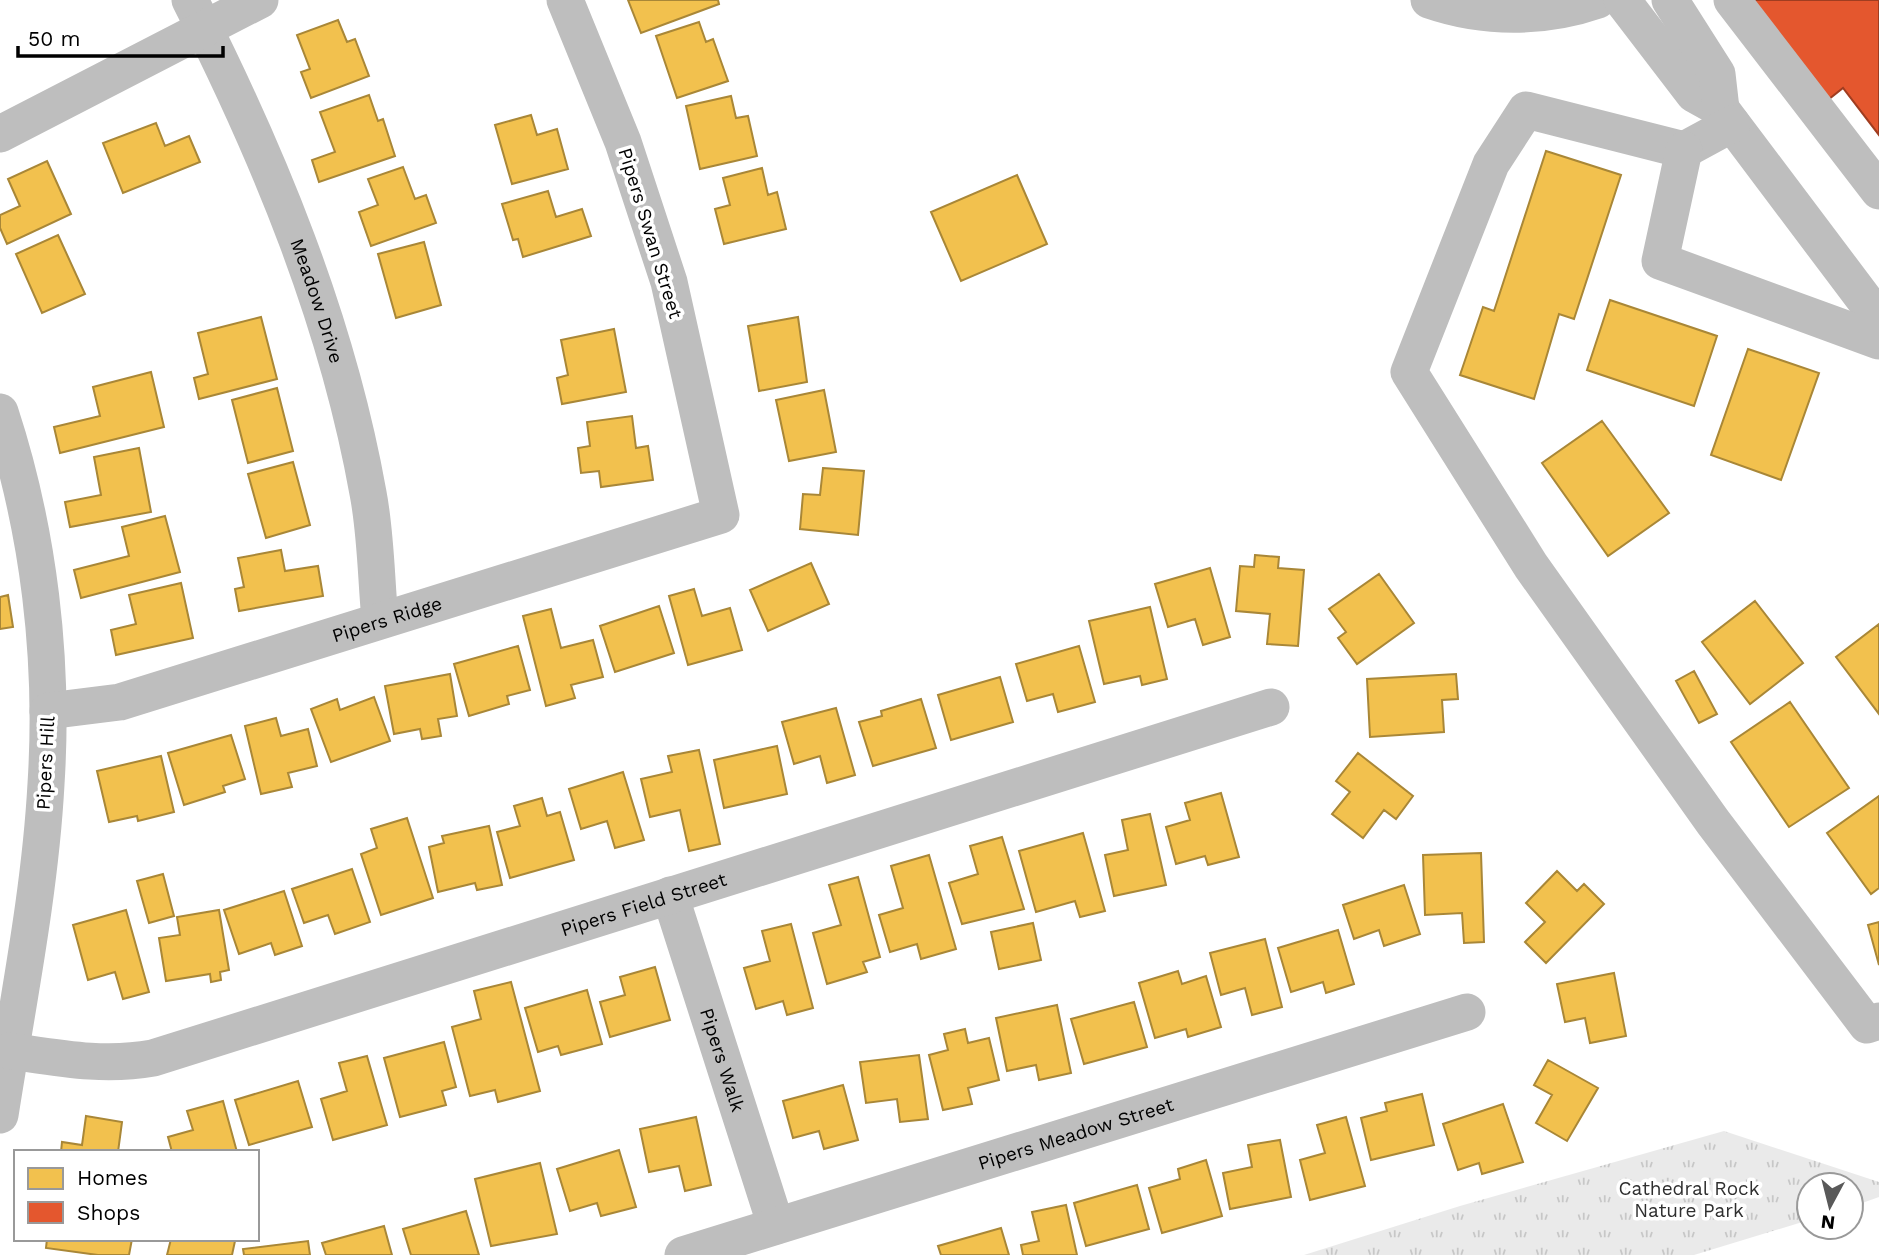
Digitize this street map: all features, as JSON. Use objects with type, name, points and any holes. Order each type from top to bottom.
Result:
[{"type":"street","points":[[0,134],[197,14],[260,0]]},
{"type":"street","name":"Pipers Swan Street","points":[[565,0],[623,142],[669,282],[721,515]]},
{"type":"street","points":[[1445,3],[1493,14],[1536,14],[1598,0]]},
{"type":"street","points":[[1622,0],[1694,94],[1727,117],[1879,319]]},
{"type":"street","points":[[1670,0],[1717,74],[1727,117]]},
{"type":"street","points":[[1732,0],[1879,191]]},
{"type":"street","name":"Meadow Drive","points":[[197,14],[225,66],[298,239],[347,395],[369,496],[380,620]]},
{"type":"street","points":[[1684,150],[1526,110],[1491,164],[1409,372],[1531,566],[1713,822],[1867,1025],[1879,1021]]},
{"type":"street","points":[[1727,117],[1684,150],[1660,261],[1879,341]]},
{"type":"street","name":"Pipers Hill","points":[[0,412],[12,448],[36,561],[48,676],[46,786],[0,1115]]},
{"type":"street","name":"Pipers Ridge","points":[[48,711],[120,702],[721,515]]},
{"type":"street","name":"Pipers Field Street","points":[[10,1051],[89,1063],[118,1064],[153,1058],[1271,707]]},
{"type":"street","name":"Pipers Walk","points":[[670,894],[776,1226]]},
{"type":"street","name":"Pipers Meadow Street","points":[[683,1255],[1467,1012]]},
{"type":"green space","name":"Cathedral Rock Nature Park","points":[[1724,1131],[1846,1171],[1795,1171],[1795,1224],[1694,1255],[1304,1255],[1460,1206]]},
{"type":"green space","name":"Cathedral Rock Nature Park","points":[[1865,1177],[1879,1182],[1879,1197],[1865,1202]]},
{"type":"building: Homes","points":[[628,0],[718,0],[719,4],[641,33]]},
{"type":"building: Homes","points":[[338,20],[347,42],[355,39],[369,76],[311,98],[301,72],[310,69],[297,35]]},
{"type":"building: Homes","points":[[699,22],[706,42],[713,39],[728,81],[677,98],[656,36]]},
{"type":"building: Homes","points":[[369,95],[378,121],[383,119],[395,156],[319,182],[312,160],[335,152],[320,112]]},
{"type":"building: Homes","points":[[731,96],[736,118],[748,116],[757,156],[700,169],[686,106]]},
{"type":"building: Homes","points":[[531,115],[537,135],[557,129],[568,169],[512,184],[495,125]]},
{"type":"building: Homes","points":[[156,123],[165,146],[189,136],[200,162],[123,193],[103,143]]},
{"type":"building: Homes","points":[[1546,151],[1621,175],[1574,319],[1559,314],[1534,399],[1460,375],[1483,307],[1494,311]]},
{"type":"building: Homes","points":[[47,161],[71,214],[7,244],[0,228],[0,215],[20,206],[8,179]]},
{"type":"building: Homes","points":[[403,167],[415,199],[426,195],[436,223],[371,246],[359,212],[378,205],[368,179]]},
{"type":"building: Homes","points":[[762,168],[768,195],[777,192],[786,229],[724,244],[715,209],[730,205],[723,178]]},
{"type":"building: Homes","points":[[1017,175],[1047,244],[961,281],[931,212]]},
{"type":"building: Homes","points":[[548,191],[556,217],[582,209],[591,236],[523,257],[518,239],[513,240],[502,204]]},
{"type":"building: Homes","points":[[58,235],[85,294],[42,313],[16,254]]},
{"type":"building: Homes","points":[[424,242],[441,305],[396,318],[378,254]]},
{"type":"building: Homes","points":[[1610,300],[1717,336],[1694,406],[1587,370]]},
{"type":"building: Homes","points":[[261,317],[277,379],[199,399],[194,378],[208,374],[198,333]]},
{"type":"building: Homes","points":[[798,317],[807,382],[759,391],[748,326]]},
{"type":"building: Homes","points":[[614,329],[626,392],[562,404],[557,378],[568,375],[561,340]]},
{"type":"building: Homes","points":[[1748,349],[1819,373],[1781,480],[1711,455]]},
{"type":"building: Homes","points":[[151,372],[164,427],[60,453],[54,427],[100,416],[93,387]]},
{"type":"building: Homes","points":[[277,388],[293,451],[248,463],[232,400]]},
{"type":"building: Homes","points":[[824,390],[836,452],[789,461],[776,400]]},
{"type":"building: Homes","points":[[632,416],[636,448],[648,446],[653,480],[601,487],[599,471],[581,473],[578,448],[590,446],[587,422]]},
{"type":"building: Homes","points":[[1602,421],[1669,513],[1608,556],[1542,463]]},
{"type":"building: Homes","points":[[139,448],[151,512],[70,527],[65,502],[101,495],[94,457]]},
{"type":"building: Homes","points":[[293,462],[310,525],[266,538],[248,474]]},
{"type":"building: Homes","points":[[823,468],[864,471],[858,535],[800,529],[803,494],[820,495]]},
{"type":"building: Homes","points":[[165,516],[180,572],[81,598],[74,570],[129,556],[122,527]]},
{"type":"building: Homes","points":[[281,550],[285,571],[318,566],[323,596],[239,611],[235,589],[244,587],[238,558]]},
{"type":"building: Homes","points":[[1255,555],[1279,557],[1278,568],[1304,570],[1298,646],[1267,644],[1270,614],[1236,611],[1240,566],[1254,567]]},
{"type":"building: Homes","points":[[811,563],[829,604],[768,631],[750,590]]},
{"type":"building: Homes","points":[[1210,568],[1230,637],[1203,645],[1195,619],[1168,627],[1155,584]]},
{"type":"building: Homes","points":[[1379,574],[1414,623],[1357,664],[1338,638],[1346,632],[1329,609]]},
{"type":"building: Homes","points":[[181,583],[193,638],[116,655],[111,630],[136,624],[129,595]]},
{"type":"building: Homes","points":[[694,589],[702,616],[730,608],[742,650],[688,665],[669,596]]},
{"type":"building: Homes","points":[[8,595],[13,627],[0,629],[0,597]]},
{"type":"building: Homes","points":[[1755,601],[1803,663],[1750,704],[1702,642]]},
{"type":"building: Homes","points":[[659,606],[674,653],[615,672],[600,626]]},
{"type":"building: Homes","points":[[1150,607],[1167,679],[1142,685],[1140,676],[1104,684],[1089,621]]},
{"type":"building: Homes","points":[[551,609],[561,648],[593,640],[603,677],[571,685],[575,698],[546,706],[523,616]]},
{"type":"building: Homes","points":[[1879,624],[1879,714],[1836,657]]},
{"type":"building: Homes","points":[[518,646],[530,690],[507,696],[509,704],[469,716],[454,664]]},
{"type":"building: Homes","points":[[1079,646],[1095,702],[1058,712],[1053,694],[1027,701],[1016,664]]},
{"type":"building: Homes","points":[[1694,671],[1717,714],[1699,723],[1676,681]]},
{"type":"building: Homes","points":[[450,674],[457,716],[438,719],[441,736],[422,739],[420,729],[394,734],[385,686]]},
{"type":"building: Homes","points":[[1456,674],[1458,699],[1442,700],[1444,732],[1370,737],[1367,679]]},
{"type":"building: Homes","points":[[1000,677],[1013,722],[951,740],[938,695]]},
{"type":"building: Homes","points":[[374,697],[390,741],[331,762],[311,709],[337,699],[340,710]]},
{"type":"building: Homes","points":[[921,699],[936,748],[873,766],[859,722],[882,716],[881,711]]},
{"type":"building: Homes","points":[[1790,702],[1849,788],[1789,827],[1731,742]]},
{"type":"building: Homes","points":[[836,708],[855,775],[827,783],[820,756],[794,764],[782,722]]},
{"type":"building: Homes","points":[[276,718],[281,736],[308,729],[317,766],[288,773],[292,787],[261,794],[245,726]]},
{"type":"building: Homes","points":[[231,735],[245,779],[223,786],[225,792],[184,805],[168,753]]},
{"type":"building: Homes","points":[[777,746],[787,794],[724,808],[714,760]]},
{"type":"building: Homes","points":[[699,750],[720,844],[689,851],[680,810],[650,817],[641,779],[672,772],[668,756]]},
{"type":"building: Homes","points":[[1358,753],[1413,796],[1396,819],[1384,810],[1363,838],[1332,814],[1350,792],[1336,781]]},
{"type":"building: Homes","points":[[161,756],[174,812],[138,821],[137,816],[109,822],[97,771]]},
{"type":"building: Homes","points":[[623,772],[644,840],[615,848],[607,821],[581,829],[569,789]]},
{"type":"building: Homes","points":[[1221,793],[1239,857],[1208,865],[1205,856],[1176,864],[1166,827],[1190,820],[1185,803]]},
{"type":"building: Homes","points":[[1879,796],[1879,888],[1871,894],[1827,833]]},
{"type":"building: Homes","points":[[542,798],[547,816],[560,812],[574,860],[510,878],[497,832],[520,826],[514,806]]},
{"type":"building: Homes","points":[[1150,814],[1166,885],[1114,896],[1105,855],[1128,850],[1122,820]]},
{"type":"building: Homes","points":[[407,818],[433,898],[381,915],[361,854],[377,848],[371,829]]},
{"type":"building: Homes","points":[[489,826],[502,885],[477,890],[475,883],[438,892],[429,847],[444,843],[442,836]]},
{"type":"building: Homes","points":[[1083,833],[1105,911],[1080,917],[1075,901],[1036,912],[1019,851]]},
{"type":"building: Homes","points":[[1002,837],[1024,909],[962,924],[949,883],[978,874],[970,846]]},
{"type":"building: Homes","points":[[1481,853],[1484,942],[1464,943],[1462,913],[1425,915],[1423,855]]},
{"type":"building: Homes","points":[[929,855],[956,949],[921,959],[917,944],[890,952],[879,915],[903,908],[891,866]]},
{"type":"building: Homes","points":[[352,869],[370,922],[335,934],[328,915],[304,923],[292,889]]},
{"type":"building: Homes","points":[[1557,871],[1577,891],[1584,884],[1604,904],[1546,963],[1525,942],[1545,922],[1526,903]]},
{"type":"building: Homes","points":[[163,874],[174,916],[149,923],[137,881]]},
{"type":"building: Homes","points":[[858,877],[880,957],[863,962],[867,972],[827,984],[813,933],[841,925],[829,885]]},
{"type":"building: Homes","points":[[1404,885],[1420,934],[1384,946],[1379,930],[1354,939],[1343,905]]},
{"type":"building: Homes","points":[[284,891],[302,946],[275,955],[271,943],[239,954],[224,910]]},
{"type":"building: Homes","points":[[126,910],[149,992],[123,999],[115,972],[88,980],[73,925]]},
{"type":"building: Homes","points":[[219,910],[229,970],[220,972],[221,980],[211,982],[210,974],[166,981],[159,938],[180,935],[177,917]]},
{"type":"building: Homes","points":[[1879,922],[1879,965],[1868,925]]},
{"type":"building: Homes","points":[[1033,923],[1041,960],[999,969],[991,932]]},
{"type":"building: Homes","points":[[791,924],[813,1008],[787,1015],[783,1001],[756,1009],[744,968],[770,961],[762,931]]},
{"type":"building: Homes","points":[[1338,930],[1354,984],[1326,993],[1323,982],[1291,992],[1278,948]]},
{"type":"building: Homes","points":[[1265,939],[1282,1007],[1252,1015],[1245,988],[1221,995],[1210,953]]},
{"type":"building: Homes","points":[[655,967],[670,1020],[610,1037],[600,1002],[625,995],[620,977]]},
{"type":"building: Homes","points":[[1178,971],[1182,984],[1206,976],[1221,1027],[1188,1037],[1186,1029],[1155,1038],[1139,983]]},
{"type":"building: Homes","points":[[1614,973],[1626,1036],[1590,1043],[1585,1018],[1565,1022],[1557,984]]},
{"type":"building: Homes","points":[[511,982],[540,1091],[498,1102],[495,1090],[470,1096],[452,1027],[481,1019],[474,991]]},
{"type":"building: Homes","points":[[587,990],[602,1044],[561,1055],[558,1046],[538,1052],[525,1008]]},
{"type":"building: Homes","points":[[1134,1002],[1147,1047],[1084,1064],[1071,1019]]},
{"type":"building: Homes","points":[[1057,1005],[1071,1073],[1039,1080],[1036,1065],[1007,1071],[996,1018]]},
{"type":"building: Homes","points":[[965,1029],[968,1043],[989,1038],[999,1080],[968,1088],[972,1104],[943,1110],[929,1055],[948,1050],[944,1034]]},
{"type":"building: Homes","points":[[444,1042],[456,1087],[442,1091],[446,1105],[400,1117],[384,1058]]},
{"type":"building: Homes","points":[[919,1055],[928,1119],[900,1122],[897,1099],[866,1103],[860,1062]]},
{"type":"building: Homes","points":[[367,1056],[387,1125],[333,1140],[321,1099],[347,1091],[339,1063]]},
{"type":"building: Homes","points":[[1548,1060],[1598,1088],[1567,1141],[1536,1123],[1552,1095],[1534,1085]]},
{"type":"building: Homes","points":[[298,1081],[312,1127],[249,1145],[235,1100]]},
{"type":"building: Homes","points":[[843,1085],[858,1140],[824,1149],[819,1131],[793,1138],[783,1101]]},
{"type":"building: Homes","points":[[1422,1094],[1434,1145],[1371,1160],[1361,1118],[1387,1111],[1385,1103]]},
{"type":"building: Homes","points":[[223,1101],[236,1150],[171,1150],[168,1137],[193,1130],[187,1111]]},
{"type":"building: Homes","points":[[1503,1104],[1523,1162],[1482,1174],[1479,1163],[1458,1170],[1443,1124]]},
{"type":"building: Homes","points":[[86,1116],[122,1122],[118,1150],[61,1150],[62,1142],[82,1145]]},
{"type":"building: Homes","points":[[696,1117],[711,1185],[685,1191],[679,1166],[649,1172],[640,1129]]},
{"type":"building: Homes","points":[[1346,1117],[1365,1186],[1310,1200],[1300,1160],[1325,1153],[1317,1125]]},
{"type":"building: Homes","points":[[1280,1140],[1291,1197],[1230,1209],[1223,1173],[1252,1167],[1248,1145]]},
{"type":"building: Homes","points":[[619,1150],[636,1207],[601,1216],[597,1203],[570,1211],[557,1169]]},
{"type":"building: Homes","points":[[1206,1160],[1222,1216],[1162,1233],[1149,1188],[1180,1179],[1178,1169]]},
{"type":"building: Homes","points":[[540,1163],[557,1234],[491,1246],[475,1179]]},
{"type":"building: Homes","points":[[1137,1185],[1149,1229],[1086,1246],[1074,1203]]},
{"type":"building: Homes","points":[[1066,1205],[1077,1255],[1023,1255],[1021,1245],[1039,1241],[1032,1212]]},
{"type":"building: Homes","points":[[466,1211],[479,1255],[411,1255],[403,1229]]},
{"type":"building: Homes","points":[[384,1226],[392,1255],[326,1255],[322,1243]]},
{"type":"building: Homes","points":[[1001,1228],[1009,1255],[941,1255],[938,1246]]},
{"type":"building: Homes","points":[[47,1241],[132,1241],[129,1255],[98,1255],[46,1248]]},
{"type":"building: Homes","points":[[170,1241],[235,1241],[232,1255],[167,1255]]},
{"type":"building: Homes","points":[[308,1241],[310,1255],[244,1255],[243,1249]]},
{"type":"building: Shops","points":[[1745,0],[1879,0],[1879,135],[1843,88],[1824,103]]}]
